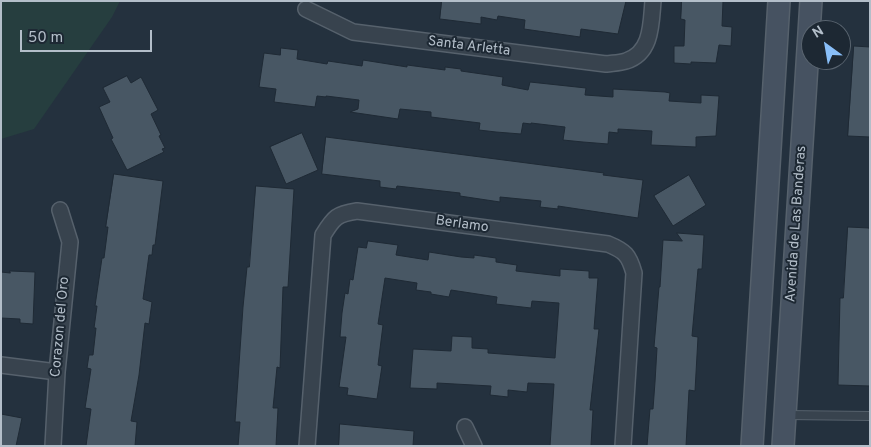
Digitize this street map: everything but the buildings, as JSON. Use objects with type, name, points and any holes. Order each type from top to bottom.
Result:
[{"type":"main road","points":[[752,446],[779,1]]},
{"type":"main road","name":"Avenida de Las Banderas","points":[[783,446],[811,1]]},
{"type":"street","name":"Santa Arletta","points":[[306,9],[353,32],[606,64],[626,61],[636,55],[646,45],[651,28],[652,1]]},
{"type":"street","name":"Corazon del Oro","points":[[53,446],[56,372],[70,242],[60,210]]},
{"type":"street","name":"Berlamo","points":[[307,446],[323,235],[330,223],[341,213],[357,211],[608,244],[622,250],[630,261],[634,272],[623,446]]},
{"type":"street","points":[[1,365],[56,372]]},
{"type":"street","points":[[465,427],[474,446]]},
{"type":"lane","points":[[784,416],[870,416]]},
{"type":"green space","points":[[1,1],[120,1],[112,17],[34,129],[1,139]]}]
